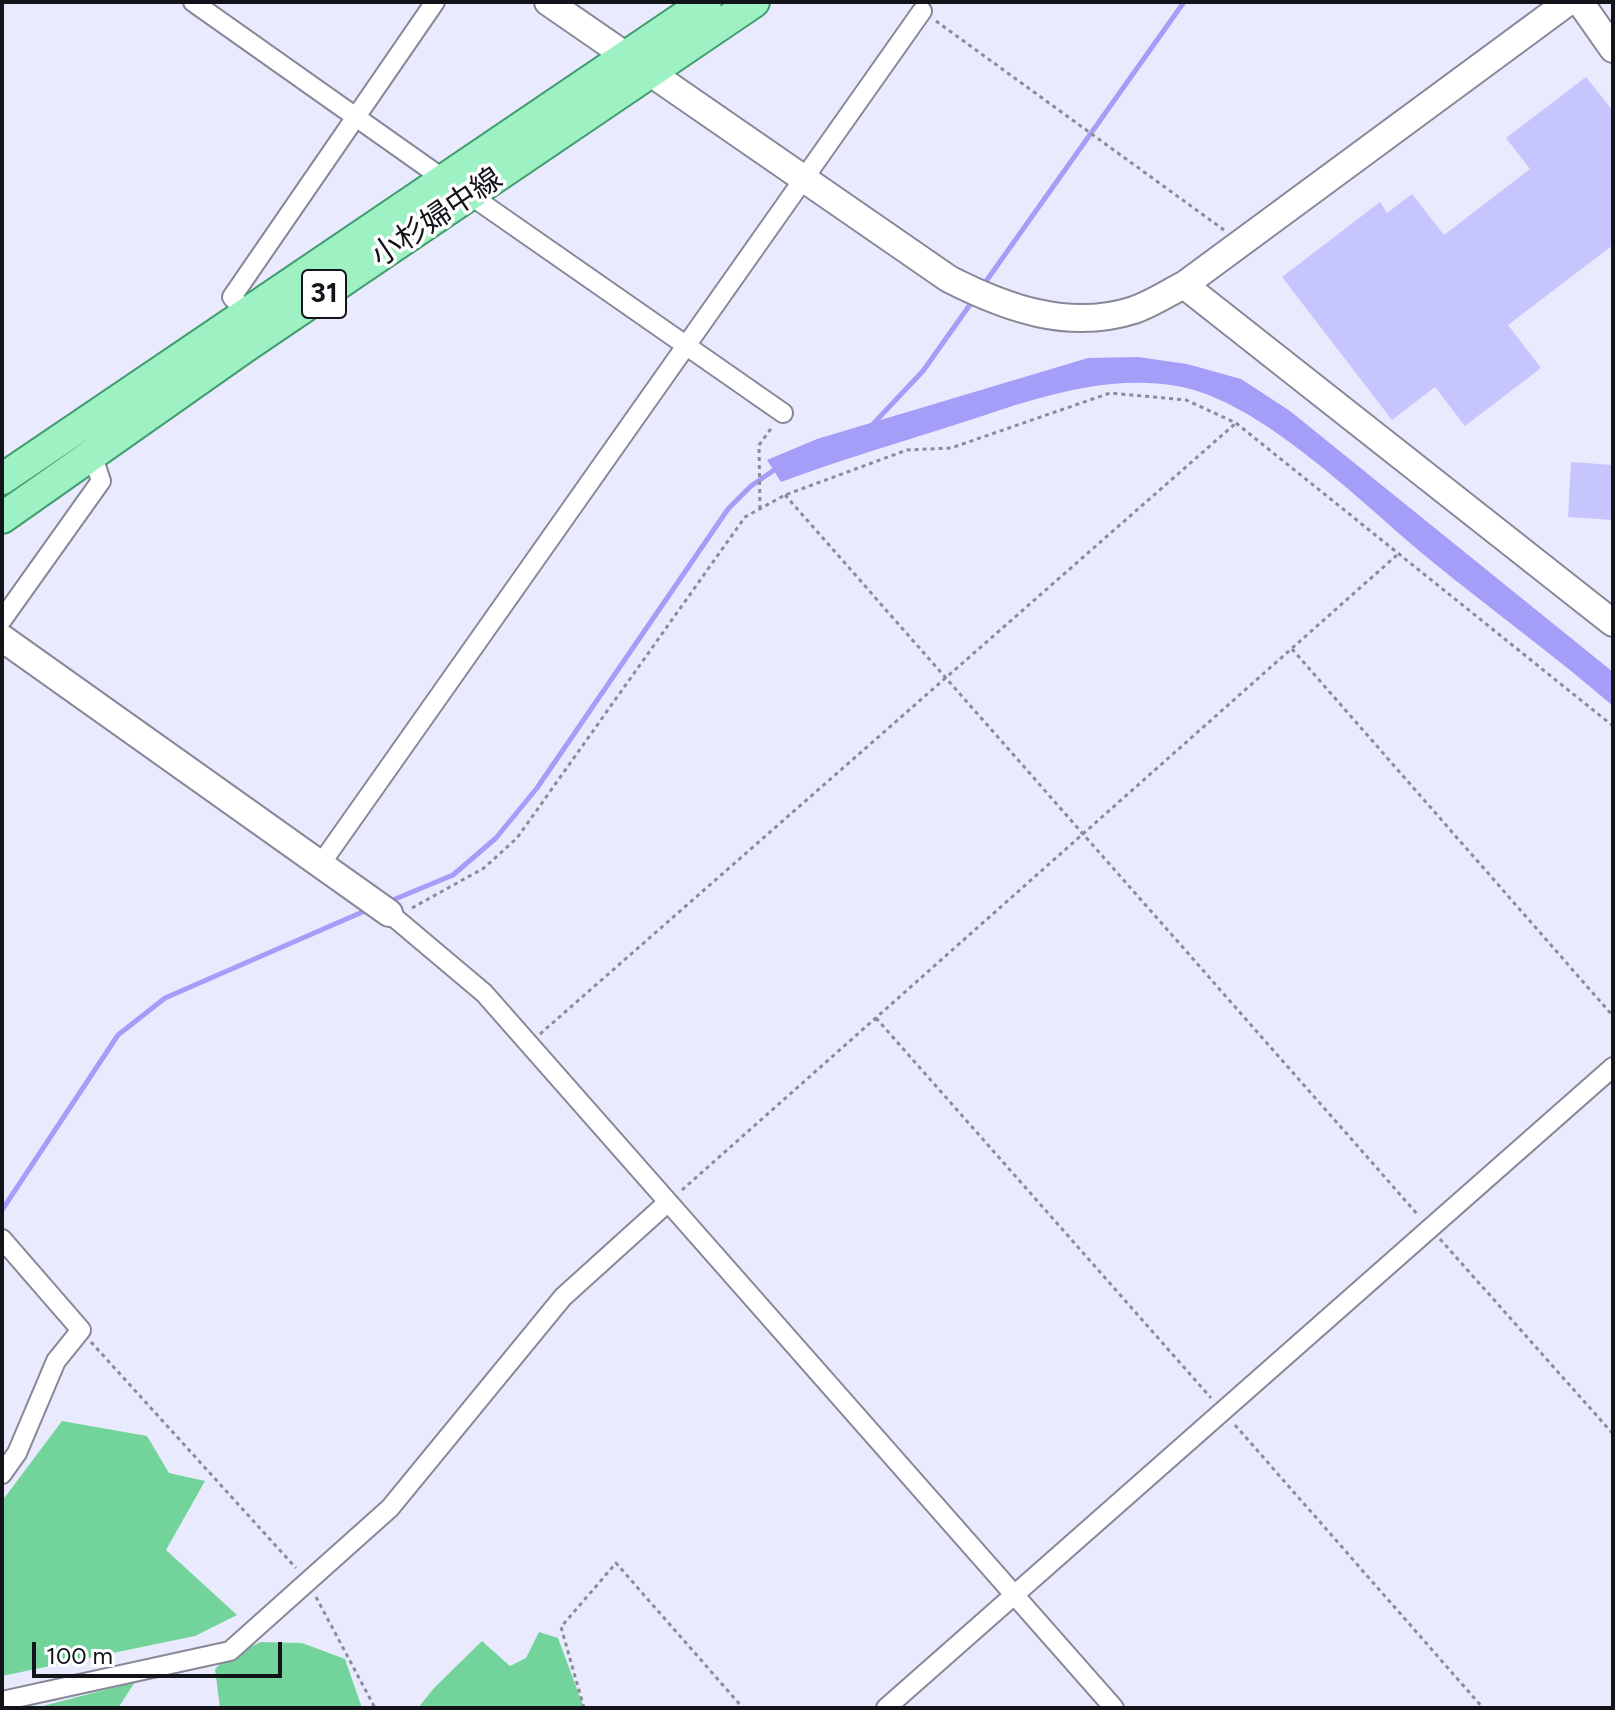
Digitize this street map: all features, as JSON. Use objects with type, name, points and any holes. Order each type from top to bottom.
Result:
[{"type":"main road","name":"小杉婦中線","points":[[637,66],[706,2]]},
{"type":"main road","name":"小杉婦中線","points":[[2,518],[457,188],[637,66],[754,2]]},
{"type":"main road","name":"小杉婦中線","points":[[2,479],[248,314],[457,188]]},
{"type":"street","points":[[193,2],[783,413]]},
{"type":"street","points":[[248,314],[232,297],[435,2]]},
{"type":"street","points":[[548,2],[949,279],[992,301],[1036,315],[1092,317],[1135,310],[1184,285],[1244,244],[1568,2]]},
{"type":"street","points":[[1580,2],[1613,49]]},
{"type":"street","points":[[320,865],[922,11]]},
{"type":"street","points":[[1184,285],[1613,623]]},
{"type":"street","points":[[2,620],[101,481],[92,454]]},
{"type":"street","points":[[2,638],[384,909],[484,993],[1114,1708]]},
{"type":"street","points":[[886,1708],[1613,1067]]},
{"type":"street","points":[[2,1701],[230,1651],[390,1508],[563,1297],[667,1203]]},
{"type":"street","points":[[2,1239],[81,1330],[56,1361],[17,1453],[2,1474]]},
{"type":"path","points":[[922,11],[1244,244]]},
{"type":"path","points":[[384,909],[453,889],[484,868],[517,838],[745,517],[785,495],[907,450],[951,448],[1110,393],[1186,400],[1236,423],[1613,726]]},
{"type":"path","points":[[760,509],[759,445],[783,413]]},
{"type":"path","points":[[528,1044],[1236,423]]},
{"type":"path","points":[[785,495],[1613,1434]]},
{"type":"path","points":[[667,1203],[1397,555]]},
{"type":"path","points":[[1292,649],[1613,1016]]},
{"type":"path","points":[[876,1018],[1483,1708]]},
{"type":"path","points":[[81,1330],[307,1580],[375,1708]]},
{"type":"path","points":[[584,1708],[561,1627],[616,1563],[743,1708]]},
{"type":"green space","points":[[62,1421],[147,1436],[169,1473],[205,1481],[166,1550],[237,1615],[195,1636],[2,1676],[2,1501]]},
{"type":"green space","points":[[539,1632],[558,1638],[584,1708],[418,1708],[482,1641],[510,1666],[526,1658]]},
{"type":"green space","points":[[261,1642],[302,1643],[345,1659],[362,1708],[220,1708],[215,1669],[227,1657]]},
{"type":"green space","points":[[135,1682],[118,1708],[42,1708],[43,1706]]},
{"type":"shaded area","points":[[1138,357],[1187,364],[1241,379],[1290,411],[1613,672],[1613,706],[1278,434],[1244,412],[1210,396],[1177,386],[1117,383],[1058,393],[781,482],[767,460],[817,439],[1088,358]]},
{"type":"building","points":[[1586,77],[1613,111],[1613,245],[1508,325],[1541,368],[1465,426],[1435,387],[1392,420],[1282,277],[1380,202],[1387,213],[1412,194],[1444,235],[1530,169],[1506,138]]},
{"type":"building","points":[[1571,462],[1613,465],[1613,520],[1568,517]]},
{"type":"waterway","points":[[982,287],[1184,2]]},
{"type":"waterway","points":[[873,424],[923,371],[974,299]]},
{"type":"waterway","points":[[388,902],[453,875],[496,838],[537,788],[728,509],[751,486],[777,468]]},
{"type":"waterway","points":[[2,1210],[118,1035],[165,998],[367,910]]}]
